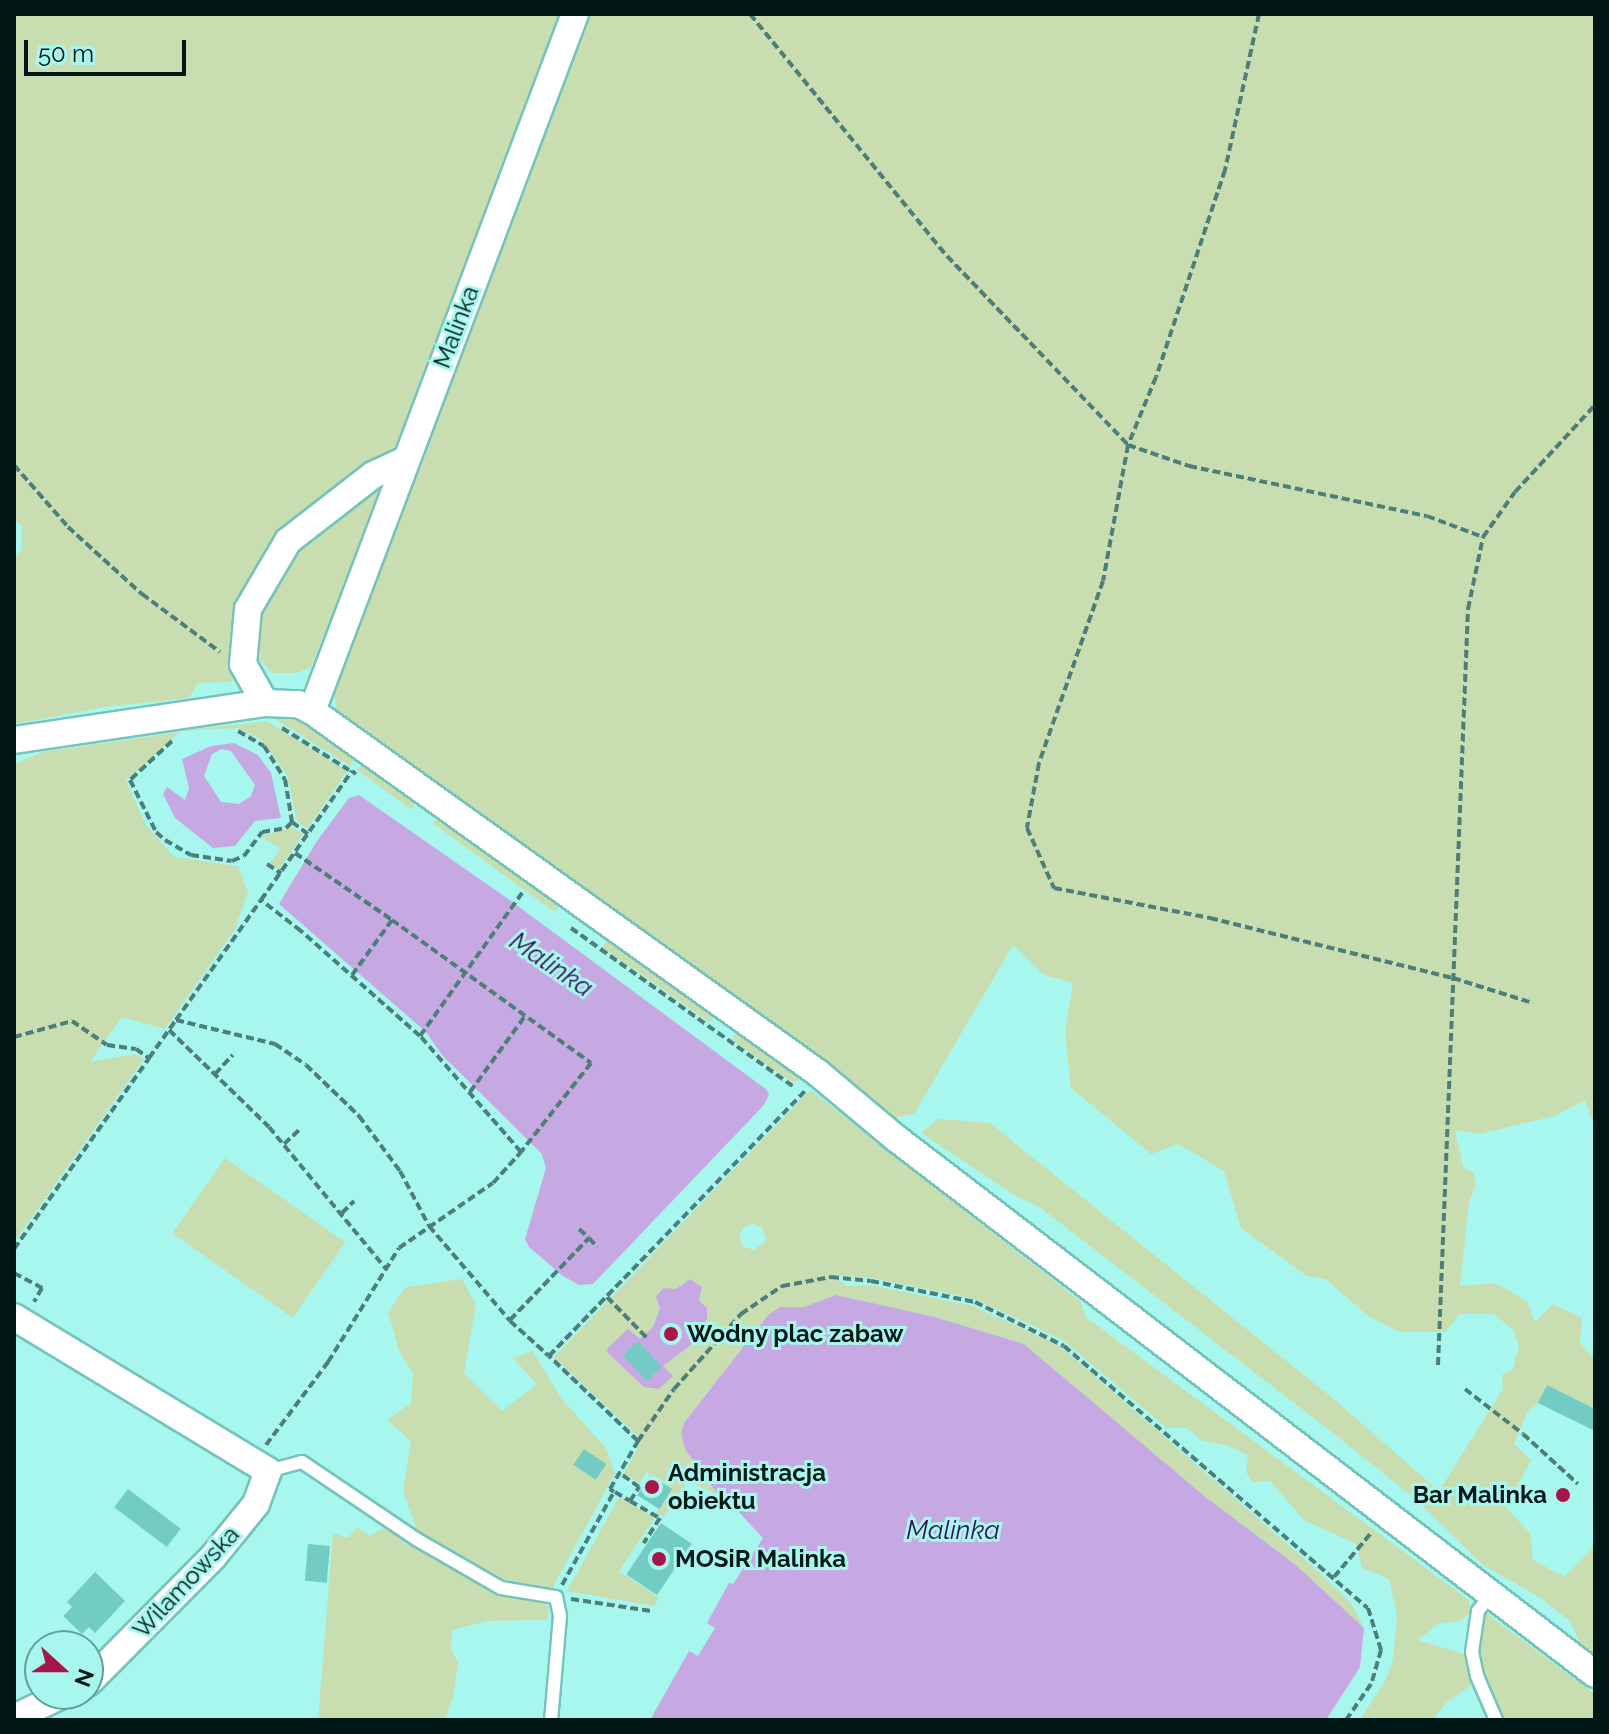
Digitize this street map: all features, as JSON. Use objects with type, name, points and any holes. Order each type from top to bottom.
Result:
[{"type":"street","name":"Malinka","points":[[312,711],[575,14]]},
{"type":"street","points":[[265,703],[243,664],[248,609],[288,541],[373,475],[405,460]]},
{"type":"street","points":[[14,740],[265,703],[298,704],[312,711],[359,761],[810,1083],[897,1139],[1595,1674]]},
{"type":"street","points":[[14,1317],[268,1471]]},
{"type":"street","name":"Wilamowska","points":[[104,1667],[213,1557],[256,1504],[268,1471]]},
{"type":"lane","points":[[268,1471],[302,1462],[416,1539],[501,1588],[556,1597],[560,1616],[551,1720]]},
{"type":"lane","points":[[1490,1596],[1478,1611],[1472,1652],[1477,1676],[1496,1720]]},
{"type":"path","points":[[750,14],[947,256],[1128,445],[1189,466],[1427,516],[1483,537]]},
{"type":"path","points":[[1259,14],[1225,170],[1156,377],[1128,445],[1103,581],[1039,763],[1027,828],[1054,888],[1210,918],[1453,978],[1533,1003]]},
{"type":"path","points":[[1438,1365],[1468,609],[1483,537],[1515,492],[1595,405]]},
{"type":"path","points":[[14,465],[68,527],[142,594],[214,649],[243,664]]},
{"type":"path","points":[[265,703],[265,718],[359,761]]},
{"type":"path","points":[[226,731],[240,732],[264,746],[285,779],[292,822],[308,834]]},
{"type":"path","points":[[180,734],[130,780],[156,832],[165,840],[191,855],[232,861],[244,856],[262,832],[286,828],[292,822]]},
{"type":"path","points":[[359,761],[363,779]]},
{"type":"path","points":[[14,1249],[359,761]]},
{"type":"path","points":[[268,1471],[265,1441],[328,1362],[399,1248],[493,1183],[591,1063],[294,853]]},
{"type":"path","points":[[267,864],[281,873]]},
{"type":"path","points":[[420,1036],[522,893],[533,901]]},
{"type":"path","points":[[261,900],[420,1036],[521,1152]]},
{"type":"path","points":[[352,975],[392,920]]},
{"type":"path","points":[[549,1356],[810,1083],[567,926]]},
{"type":"path","points":[[470,1092],[525,1016]]},
{"type":"path","points":[[176,1020],[275,1044],[306,1065],[359,1116],[400,1171],[429,1226],[510,1321],[638,1441]]},
{"type":"path","points":[[14,1037],[72,1021],[107,1045],[136,1049],[149,1058]]},
{"type":"path","points":[[169,1030],[284,1144],[386,1269]]},
{"type":"path","points":[[215,1074],[233,1055]]},
{"type":"path","points":[[284,1144],[300,1129]]},
{"type":"path","points":[[342,1213],[354,1201]]},
{"type":"path","points":[[579,1229],[597,1247]]},
{"type":"path","points":[[510,1321],[589,1238]]},
{"type":"path","points":[[644,1543],[660,1518],[610,1489],[674,1389],[741,1314],[782,1286],[831,1277],[975,1302],[1058,1341],[1368,1608],[1381,1650],[1371,1684],[1346,1720]]},
{"type":"path","points":[[607,1297],[647,1338]]},
{"type":"path","points":[[1465,1389],[1523,1434],[1578,1484]]},
{"type":"path","points":[[620,1473],[639,1487],[630,1501]]},
{"type":"path","points":[[614,1492],[556,1597],[651,1611]]},
{"type":"path","points":[[1334,1577],[1389,1514]]},
{"type":"green space","points":[[14,14],[1595,14],[1595,1128],[1585,1100],[1555,1116],[1479,1134],[1455,1130],[1463,1167],[1474,1173],[1476,1184],[1469,1201],[1460,1286],[1495,1283],[1527,1301],[1535,1322],[1553,1304],[1582,1318],[1580,1343],[1595,1359],[1595,1409],[1547,1385],[1538,1403],[1527,1413],[1514,1444],[1531,1460],[1506,1508],[1530,1533],[1533,1560],[1564,1577],[1592,1549],[1595,1534],[1595,1657],[1582,1647],[1570,1621],[1539,1597],[1483,1565],[1413,1497],[1328,1429],[1038,1206],[1014,1195],[921,1133],[938,1119],[990,1123],[1335,1400],[1439,1491],[1503,1389],[1502,1375],[1513,1369],[1519,1346],[1513,1330],[1494,1314],[1460,1314],[1445,1332],[1400,1332],[1371,1318],[1325,1279],[1307,1276],[1241,1228],[1224,1171],[1178,1144],[1151,1154],[1071,1088],[1065,1032],[1073,983],[1044,975],[1013,945],[914,1114],[894,1118],[343,720],[337,712],[334,692],[349,652],[322,638],[311,667],[297,673],[273,673],[256,656],[232,682],[198,683],[189,698],[105,707],[14,724],[14,558],[21,551],[22,526],[14,519]]},
{"type":"green space","points":[[294,714],[356,757],[350,766],[269,715]]},
{"type":"green space","points":[[266,721],[347,771],[307,829],[297,821],[287,775],[262,740],[238,728],[180,731]]},
{"type":"green space","points":[[180,732],[126,780],[145,824],[174,857],[238,866],[248,892],[235,929],[165,1029],[122,1017],[90,1062],[135,1054],[144,1059],[14,1242],[14,764],[42,752]]},
{"type":"green space","points":[[363,762],[417,801],[411,809],[357,770]]},
{"type":"green space","points":[[438,816],[560,905],[555,912],[433,823]]},
{"type":"green space","points":[[291,827],[303,834],[279,869],[270,863],[280,849],[261,836]]},
{"type":"green space","points":[[608,939],[715,1014],[710,1022],[602,947]]},
{"type":"green space","points":[[737,1032],[798,1075],[800,1081],[790,1081],[731,1039]]},
{"type":"green space","points":[[810,1090],[1080,1301],[1087,1318],[1469,1600],[1470,1612],[1459,1622],[1439,1623],[1418,1640],[1467,1655],[1473,1684],[1447,1702],[1432,1720],[1360,1720],[1386,1679],[1393,1659],[1397,1615],[1389,1579],[1362,1568],[1356,1544],[1304,1520],[1270,1481],[1252,1482],[1246,1472],[1248,1455],[1229,1446],[1201,1440],[1187,1428],[1167,1428],[1063,1340],[975,1299],[872,1278],[832,1275],[847,1286],[870,1285],[973,1306],[1059,1345],[1308,1562],[1351,1603],[1364,1628],[1297,1566],[1203,1495],[1024,1344],[935,1317],[836,1295],[804,1307],[780,1307],[768,1315],[684,1423],[685,1448],[719,1496],[688,1481],[664,1517],[656,1513],[672,1488],[647,1472],[639,1483],[624,1473],[642,1440],[554,1357]],"holes":[[[754,1223],[763,1229],[766,1240],[754,1250],[744,1247],[739,1237],[744,1227]],[[685,1281],[707,1308],[695,1332],[662,1367],[631,1330],[640,1340],[653,1327],[660,1309],[656,1295],[676,1289]]]},
{"type":"green space","points":[[225,1158],[345,1242],[293,1318],[172,1233]]},
{"type":"green space","points":[[462,1279],[476,1305],[464,1373],[502,1411],[537,1384],[513,1358],[533,1351],[561,1398],[606,1448],[615,1473],[552,1589],[514,1584],[509,1598],[541,1602],[549,1607],[547,1620],[487,1621],[452,1630],[451,1649],[458,1662],[454,1693],[445,1720],[318,1720],[333,1533],[348,1538],[357,1527],[370,1536],[386,1527],[408,1546],[417,1530],[403,1491],[411,1441],[387,1420],[411,1403],[413,1373],[400,1354],[388,1312],[406,1287]]},
{"type":"green space","points":[[619,1497],[655,1518],[619,1571],[659,1598],[654,1606],[567,1591]]},
{"type":"green space","points":[[1486,1613],[1595,1694],[1595,1720],[1503,1720],[1490,1691],[1482,1661],[1479,1630]]},
{"type":"water","points":[[234,743],[258,755],[271,773],[281,818],[255,821],[235,846],[213,848],[175,818],[163,794],[167,787],[185,800],[189,788],[182,759],[211,746]],"holes":[[[222,749],[231,751],[255,785],[251,796],[239,804],[221,802],[204,776],[212,754]]]},
{"type":"water","name":"Malinka","points":[[359,795],[511,901],[767,1090],[769,1095],[763,1106],[593,1284],[579,1285],[563,1276],[529,1247],[525,1239],[546,1168],[542,1154],[442,1055],[426,1032],[279,904],[317,841],[349,798]]},
{"type":"water","name":"Wodny plac zabaw","points":[[690,1279],[702,1287],[699,1300],[707,1308],[707,1320],[695,1332],[696,1341],[663,1366],[673,1376],[659,1389],[644,1387],[607,1352],[608,1348],[628,1329],[640,1339],[653,1327],[660,1309],[656,1296],[664,1288],[676,1289]]},
{"type":"water","name":"Malinka","points":[[836,1295],[935,1317],[1024,1344],[1203,1495],[1297,1566],[1364,1628],[1360,1667],[1326,1720],[650,1720],[689,1651],[698,1656],[715,1628],[707,1623],[729,1583],[733,1584],[763,1538],[722,1494],[719,1496],[685,1449],[681,1433],[684,1423],[768,1315],[780,1307],[804,1307]]},
{"type":"building","points":[[638,1341],[662,1367],[647,1381],[623,1355]]},
{"type":"building","points":[[1547,1385],[1595,1409],[1595,1431],[1538,1403]]},
{"type":"building","points":[[584,1449],[606,1464],[596,1480],[573,1465]]},
{"type":"building","points":[[650,1475],[672,1489],[659,1509],[637,1495]]},
{"type":"building","points":[[128,1489],[181,1529],[167,1547],[114,1507]]},
{"type":"building","name":"MOSiR Malinka","points":[[661,1523],[692,1544],[657,1595],[626,1574]]},
{"type":"building","points":[[308,1544],[330,1546],[327,1583],[305,1581]]},
{"type":"building","points":[[95,1572],[125,1601],[98,1630],[89,1627],[78,1630],[63,1616],[72,1607],[67,1602]]},
{"type":"place","name":"Wodny plac zabaw","points":[[671,1334]]},
{"type":"place","name":"Administracja obiektu","points":[[652,1487]]},
{"type":"place","name":"Bar Malinka","points":[[1563,1495]]},
{"type":"place","name":"MOSiR Malinka","points":[[659,1559]]}]
